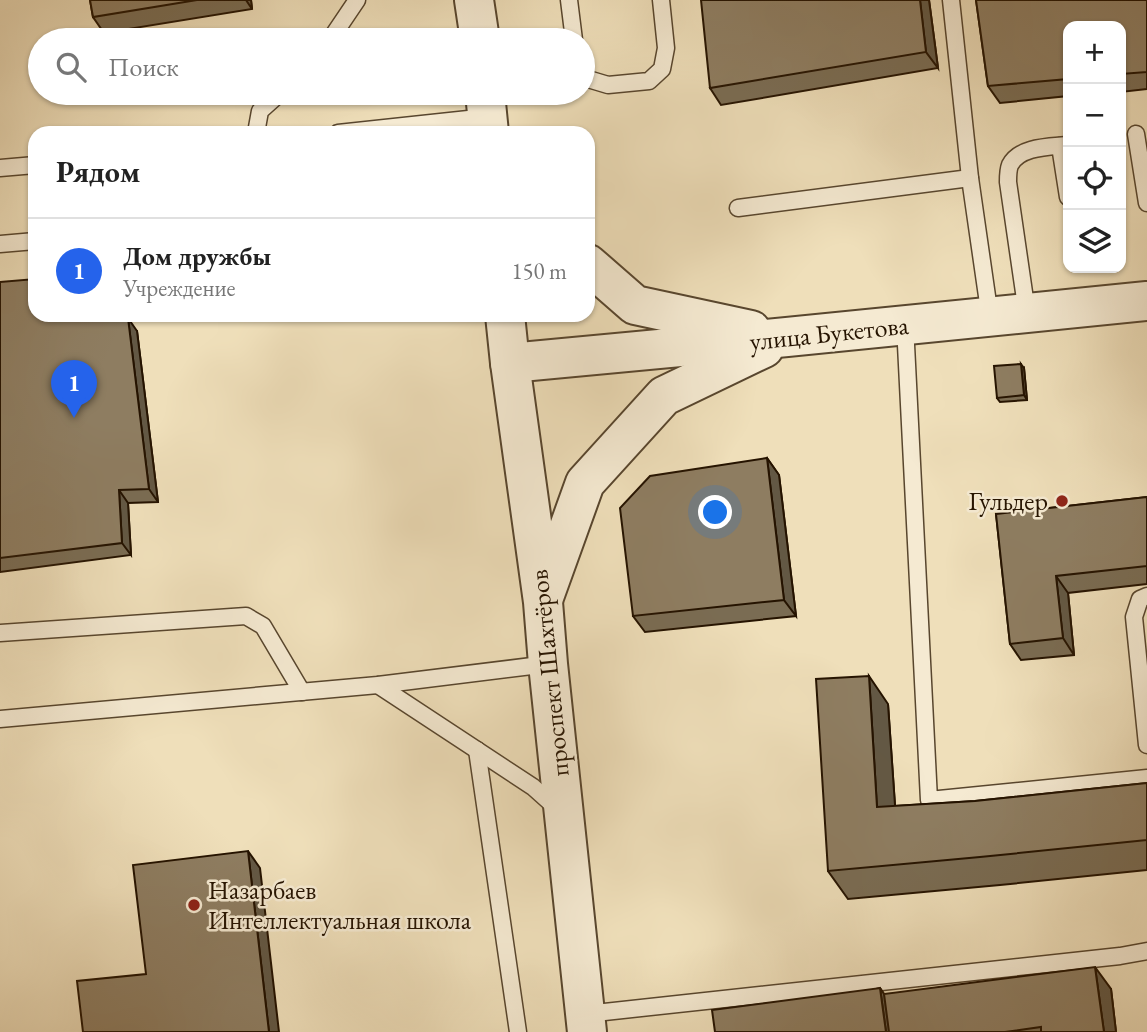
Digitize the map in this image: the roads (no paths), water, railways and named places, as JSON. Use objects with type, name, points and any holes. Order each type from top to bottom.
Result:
[{"type":"street","points":[[474,0],[478,28]]},
{"type":"street","points":[[595,270],[635,305],[787,337]]},
{"type":"street","name":"улица Букетова","points":[[510,363],[1147,301]]},
{"type":"street","name":"проспект Шахтёров","points":[[506,322],[542,602],[587,1023]]},
{"type":"street","points":[[542,602],[585,483],[664,396],[787,337]]},
{"type":"lane","points":[[338,28],[357,0]]},
{"type":"lane","points":[[569,0],[572,28]]},
{"type":"lane","points":[[595,81],[608,85],[649,81],[662,69],[666,48],[661,0]]},
{"type":"lane","points":[[951,0],[970,178],[1009,315]]},
{"type":"lane","points":[[257,126],[260,111],[267,105]]},
{"type":"lane","points":[[414,126],[489,119]]},
{"type":"lane","points":[[1135,135],[1147,203]]},
{"type":"lane","points":[[1009,315],[1009,167],[1027,151],[1063,145]]},
{"type":"lane","points":[[0,168],[28,165]]},
{"type":"lane","points":[[738,208],[970,178]]},
{"type":"lane","points":[[0,244],[28,242]]},
{"type":"lane","points":[[905,325],[929,800],[1147,778]]},
{"type":"lane","points":[[1147,596],[1140,599],[1134,617],[1147,745]]},
{"type":"lane","points":[[0,633],[246,616],[264,626],[302,692]]},
{"type":"lane","points":[[0,719],[378,685],[548,664]]},
{"type":"lane","points":[[378,685],[533,787],[552,804],[568,837]]},
{"type":"lane","points":[[477,750],[518,1032]]},
{"type":"lane","points":[[587,1023],[1147,951]]},
{"type":"place","name":"Дом дружбы","points":[[74,418]]},
{"type":"place","name":"Гульдер","points":[[1062,501]]},
{"type":"place","name":"Назарбаев Интеллектуальная школа","points":[[194,905]]}]
